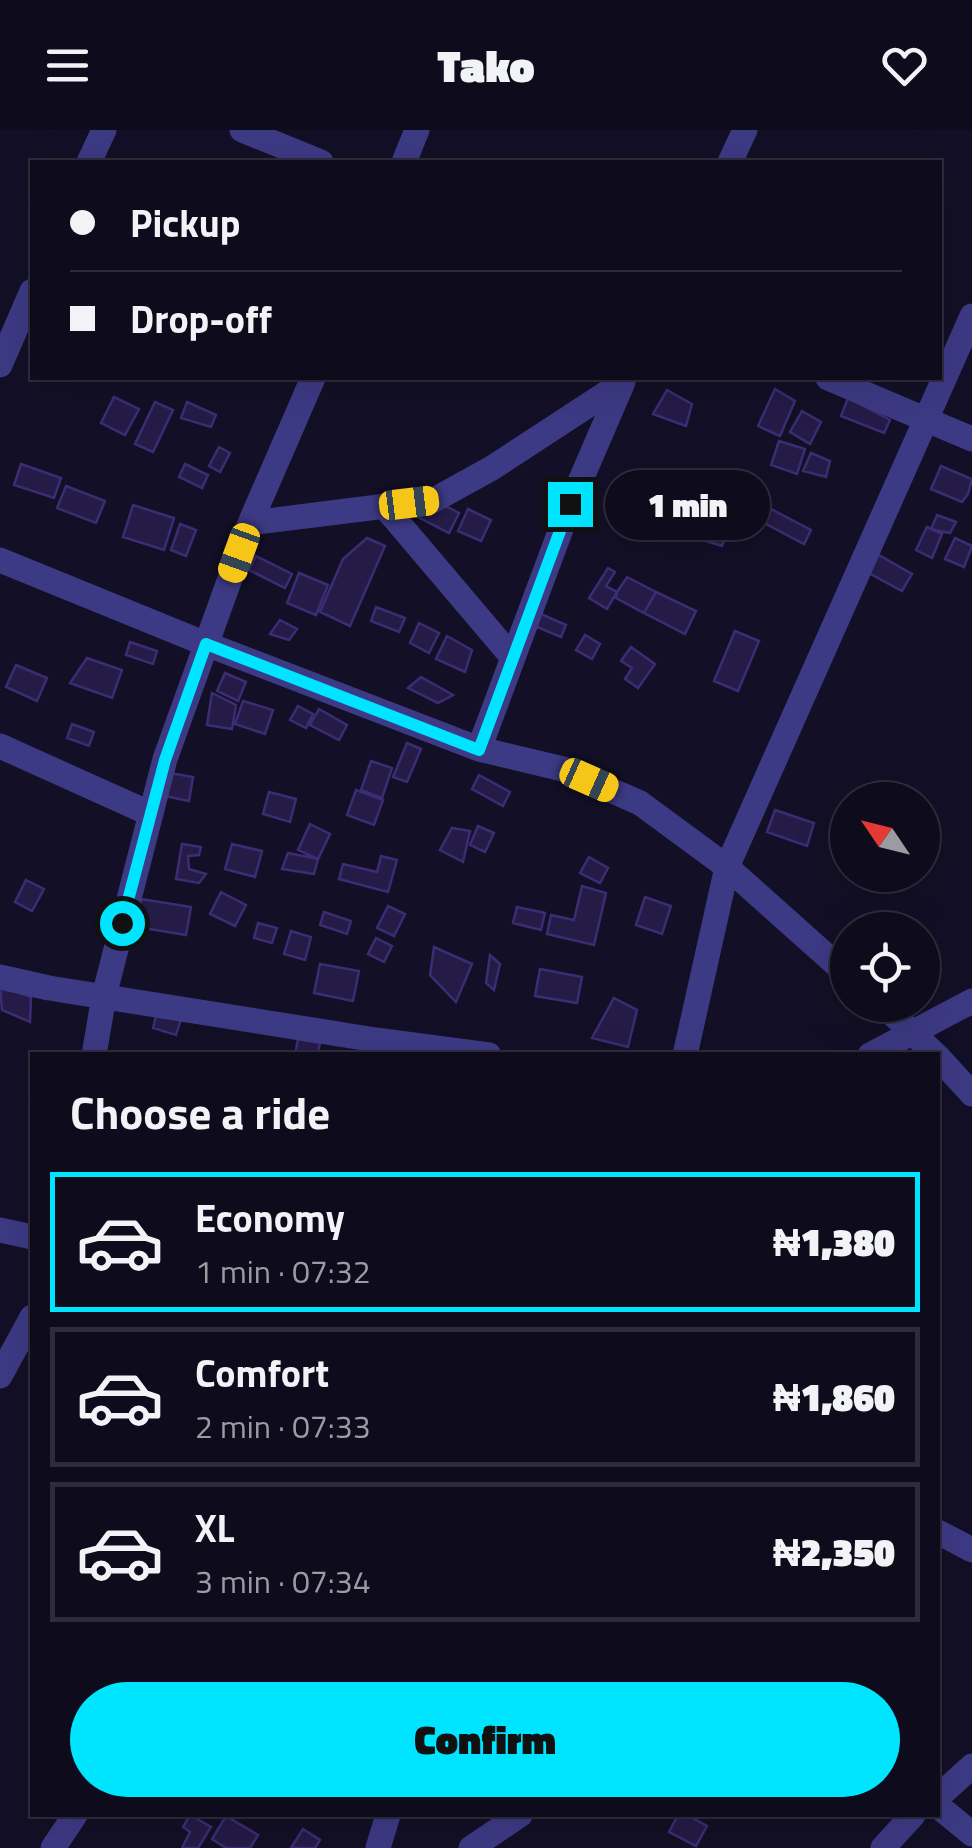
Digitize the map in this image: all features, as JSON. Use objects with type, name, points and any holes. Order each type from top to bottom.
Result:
[{"type":"street","points":[[90,160],[104,130]]},
{"type":"street","points":[[242,130],[316,160]]},
{"type":"street","points":[[405,160],[417,130]]},
{"type":"street","points":[[731,160],[746,130]]},
{"type":"street","points":[[0,365],[30,296]]},
{"type":"street","points":[[685,1052],[728,867],[972,316]]},
{"type":"street","points":[[95,1052],[104,996],[165,760],[250,523],[312,380]]},
{"type":"street","points":[[250,523],[434,500],[492,468],[624,380]]},
{"type":"street","points":[[479,750],[570,504],[624,380]]},
{"type":"street","points":[[833,380],[972,439]]},
{"type":"street","points":[[384,506],[513,658]]},
{"type":"street","points":[[0,560],[479,750],[563,769],[640,803],[728,867],[830,958]]},
{"type":"street","points":[[0,746],[150,814]]},
{"type":"street","points":[[0,976],[49,988],[466,1052]]},
{"type":"street","points":[[876,1052],[972,1001]]},
{"type":"street","points":[[902,1022],[933,1052]]},
{"type":"street","points":[[940,1059],[972,1094]]},
{"type":"street","points":[[0,1230],[30,1237]]},
{"type":"street","points":[[0,1376],[30,1321]]},
{"type":"street","points":[[940,1533],[972,1550]]},
{"type":"street","points":[[940,1794],[972,1766]]},
{"type":"street","points":[[940,1808],[972,1834]]},
{"type":"street","points":[[53,1848],[74,1817]]},
{"type":"street","points":[[378,1848],[387,1817]]},
{"type":"street","points":[[471,1848],[517,1817]]},
{"type":"street","points":[[883,1848],[911,1817]]},
{"type":"building","points":[[775,389],[795,401],[780,436],[758,426]]},
{"type":"building","points":[[667,390],[692,404],[686,426],[653,414]]},
{"type":"building","points":[[114,397],[139,409],[125,435],[101,423]]},
{"type":"building","points":[[848,398],[890,420],[884,433],[841,416]]},
{"type":"building","points":[[155,402],[173,410],[153,452],[135,444]]},
{"type":"building","points":[[187,402],[216,415],[211,427],[181,418]]},
{"type":"building","points":[[802,411],[821,422],[810,444],[790,432]]},
{"type":"building","points":[[779,441],[805,449],[797,474],[771,465]]},
{"type":"building","points":[[219,447],[230,453],[220,472],[209,466]]},
{"type":"building","points":[[811,453],[830,461],[826,477],[803,471]]},
{"type":"building","points":[[21,464],[61,478],[54,498],[14,485]]},
{"type":"building","points":[[185,464],[208,475],[202,488],[179,477]]},
{"type":"building","points":[[941,466],[972,479],[962,502],[931,489]]},
{"type":"building","points":[[706,475],[730,486],[706,541],[680,531]]},
{"type":"building","points":[[638,479],[663,490],[649,515],[627,506]]},
{"type":"building","points":[[66,486],[105,501],[96,523],[57,508]]},
{"type":"building","points":[[434,500],[459,513],[449,533],[418,517]]},
{"type":"building","points":[[133,505],[174,518],[164,550],[123,537]]},
{"type":"building","points":[[468,509],[491,520],[481,541],[458,531]]},
{"type":"building","points":[[771,509],[811,530],[804,544],[764,523]]},
{"type":"building","points":[[715,515],[731,521],[722,546],[706,541]]},
{"type":"building","points":[[937,515],[956,522],[950,533],[931,529]]},
{"type":"building","points":[[180,524],[196,530],[186,556],[171,550]]},
{"type":"building","points":[[927,527],[942,534],[932,558],[916,550]]},
{"type":"building","points":[[367,538],[385,546],[350,626],[320,612],[343,559]]},
{"type":"building","points":[[955,538],[972,546],[964,567],[945,559]]},
{"type":"building","points":[[877,554],[912,574],[902,591],[867,572]]},
{"type":"building","points":[[256,556],[292,574],[285,588],[249,570]]},
{"type":"building","points":[[608,568],[615,572],[606,586],[617,592],[607,609],[589,598]]},
{"type":"building","points":[[299,573],[328,585],[316,615],[287,603]]},
{"type":"building","points":[[627,577],[656,592],[644,613],[616,598]]},
{"type":"building","points":[[656,592],[696,611],[685,634],[644,613]]},
{"type":"building","points":[[376,607],[405,618],[399,632],[371,621]]},
{"type":"building","points":[[541,614],[566,625],[561,637],[535,626]]},
{"type":"building","points":[[280,620],[297,629],[289,640],[270,634]]},
{"type":"building","points":[[419,623],[439,633],[429,653],[410,643]]},
{"type":"building","points":[[735,631],[759,641],[738,691],[714,681]]},
{"type":"building","points":[[585,635],[600,644],[592,659],[576,650]]},
{"type":"building","points":[[447,636],[472,650],[465,672],[436,659]]},
{"type":"building","points":[[130,642],[157,651],[153,664],[126,655]]},
{"type":"building","points":[[631,647],[655,664],[638,688],[625,679],[632,668],[621,661]]},
{"type":"building","points":[[87,658],[122,670],[112,698],[70,683]]},
{"type":"building","points":[[16,665],[47,678],[37,701],[6,687]]},
{"type":"building","points":[[225,673],[246,682],[238,701],[217,691]]},
{"type":"building","points":[[421,677],[453,695],[438,703],[408,688]]},
{"type":"building","points":[[212,693],[236,705],[232,729],[207,725]]},
{"type":"building","points":[[243,701],[273,710],[265,734],[235,724]]},
{"type":"building","points":[[298,706],[313,714],[306,728],[290,720]]},
{"type":"building","points":[[319,709],[347,725],[339,740],[310,725]]},
{"type":"building","points":[[72,724],[94,732],[89,746],[67,738]]},
{"type":"building","points":[[407,743],[421,749],[407,782],[393,777]]},
{"type":"building","points":[[371,761],[392,768],[382,798],[361,790]]},
{"type":"building","points":[[170,773],[193,777],[189,801],[165,796]]},
{"type":"building","points":[[479,775],[510,792],[503,806],[472,789]]},
{"type":"building","points":[[356,790],[383,800],[374,825],[347,815]]},
{"type":"building","points":[[269,792],[296,799],[290,822],[263,814]]},
{"type":"building","points":[[775,810],[814,823],[807,846],[767,832]]},
{"type":"building","points":[[310,824],[330,834],[318,859],[298,850]]},
{"type":"building","points":[[478,826],[494,833],[485,852],[470,845]]},
{"type":"building","points":[[452,828],[470,831],[463,862],[440,850]]},
{"type":"building","points":[[182,844],[201,847],[199,855],[188,856],[189,869],[206,874],[199,883],[176,879]]},
{"type":"building","points":[[232,844],[262,851],[255,877],[225,869]]},
{"type":"building","points":[[288,853],[318,859],[314,874],[282,869]]},
{"type":"building","points":[[381,856],[397,860],[388,892],[339,879],[343,864],[377,872]]},
{"type":"building","points":[[589,857],[608,868],[600,883],[580,873]]},
{"type":"building","points":[[26,880],[44,889],[32,911],[15,902]]},
{"type":"building","points":[[582,886],[606,893],[594,945],[547,934],[551,915],[574,920]]},
{"type":"building","points":[[221,892],[246,905],[235,926],[210,914]]},
{"type":"building","points":[[645,897],[671,906],[662,934],[636,925]]},
{"type":"building","points":[[141,899],[191,907],[186,935],[137,927]]},
{"type":"building","points":[[388,906],[405,914],[394,936],[377,928]]},
{"type":"building","points":[[517,907],[545,913],[541,930],[513,923]]},
{"type":"building","points":[[324,912],[351,921],[347,934],[320,925]]},
{"type":"building","points":[[258,923],[277,928],[272,943],[254,938]]},
{"type":"building","points":[[291,931],[311,937],[305,960],[284,954]]},
{"type":"building","points":[[376,938],[392,946],[384,962],[368,954]]},
{"type":"building","points":[[434,947],[472,964],[456,1002],[430,975]]},
{"type":"building","points":[[490,955],[500,964],[494,990],[486,983]]},
{"type":"building","points":[[320,964],[359,971],[353,1001],[314,993]]},
{"type":"building","points":[[540,969],[582,977],[577,1003],[535,996]]},
{"type":"building","points":[[0,986],[31,997],[30,1022],[2,1010]]},
{"type":"building","points":[[614,998],[637,1010],[628,1047],[592,1038]]},
{"type":"building","points":[[157,1012],[181,1019],[176,1035],[153,1028]]},
{"type":"building","points":[[298,1039],[320,1043],[318,1052],[296,1052]]},
{"type":"building","points":[[189,1817],[194,1817],[211,1827],[198,1848],[182,1848],[190,1832],[183,1827]]},
{"type":"building","points":[[225,1817],[258,1835],[250,1848],[226,1848],[212,1839]]},
{"type":"building","points":[[677,1817],[691,1817],[707,1826],[696,1846],[669,1832]]},
{"type":"building","points":[[303,1829],[320,1840],[315,1848],[291,1848]]},
{"type":"route","points":[[122,923],[165,760],[206,644],[479,750],[570,504]]}]
